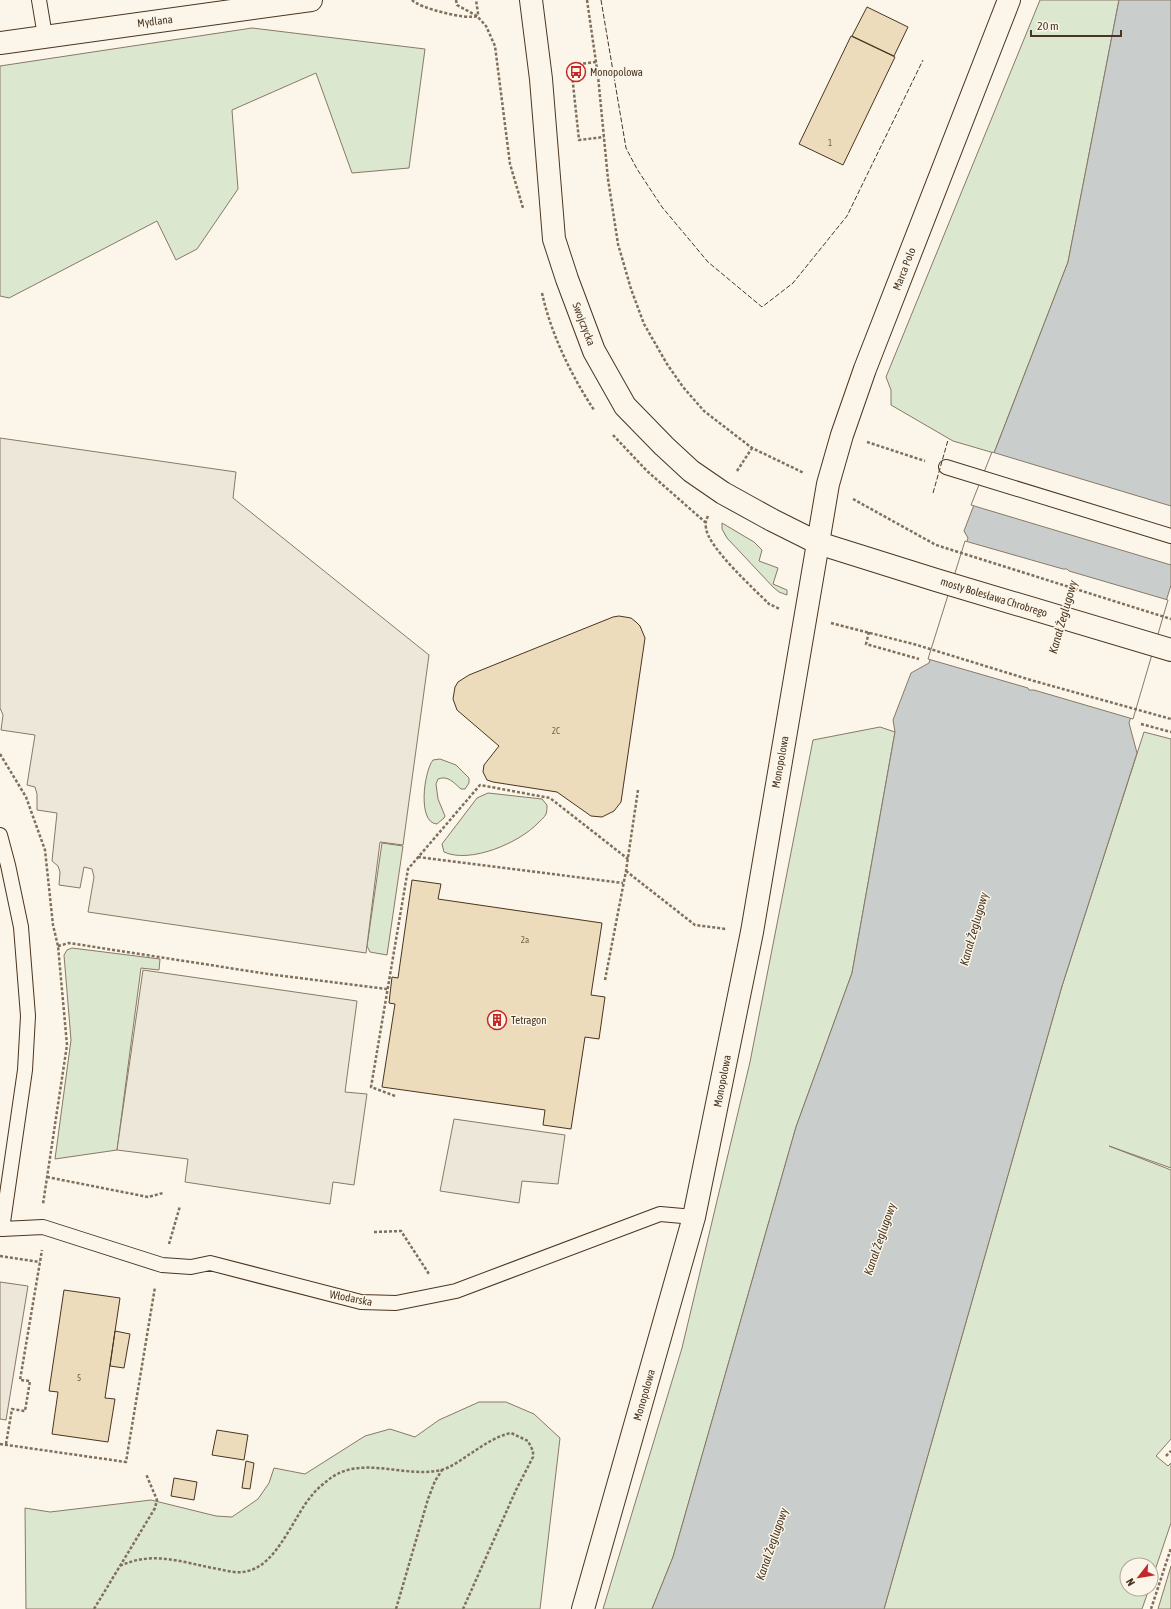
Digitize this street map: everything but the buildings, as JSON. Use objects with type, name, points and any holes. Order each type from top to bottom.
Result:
[{"type":"street","name":"Mydlana","points":[[0,43],[311,0]]},
{"type":"street","name":"Swojczycka","points":[[531,0],[541,79],[554,239],[569,286],[594,352],[625,406],[691,472],[723,493],[818,543]]},
{"type":"street","name":"Marca Polo","points":[[818,543],[830,477],[842,435],[865,369],[1009,0]]},
{"type":"street","name":"mosty Bolesława Chrobrego","points":[[818,543],[1170,650]]},
{"type":"street","name":"Monopolowa","points":[[583,1609],[694,1217],[752,932],[818,543]]},
{"type":"lane","points":[[39,0],[45,36]]},
{"type":"lane","points":[[946,467],[1171,536]]},
{"type":"lane","name":"Włodarska","points":[[0,835],[22,927],[28,1016],[25,1070],[2,1229],[43,1227],[162,1264],[191,1267],[210,1263],[361,1302],[396,1303],[456,1291],[660,1214],[694,1217]]},
{"type":"path","points":[[412,0],[414,3],[424,7],[469,18],[476,16],[478,13],[476,0]]},
{"type":"path","points":[[456,0],[457,5]]},
{"type":"path","points":[[587,0],[596,62],[608,179],[618,244],[631,289],[644,324],[667,364],[683,387],[704,411],[752,448],[806,474]]},
{"type":"path","points":[[596,62],[571,65],[579,140],[604,137]]},
{"type":"path","points":[[877,446],[928,462]]},
{"type":"path","points":[[736,472],[752,448]]},
{"type":"path","points":[[850,497],[936,545],[946,549],[1171,619]]},
{"type":"path","points":[[709,514],[705,522],[706,529],[714,546],[769,604],[783,610]]},
{"type":"path","points":[[828,622],[917,645],[1034,681],[1171,720]]},
{"type":"path","points":[[868,632],[866,644],[919,659]]},
{"type":"path","points":[[1141,724],[1171,732]]},
{"type":"path","points":[[395,1096],[371,1087],[408,870],[480,785],[550,798],[628,859]]},
{"type":"path","points":[[605,980],[626,871],[638,790]]},
{"type":"path","points":[[418,857],[623,883]]},
{"type":"path","points":[[626,871],[695,925],[729,930]]},
{"type":"path","points":[[58,946],[69,944],[268,974],[387,989]]},
{"type":"path","points":[[47,1177],[148,1197],[163,1193]]},
{"type":"path","points":[[0,1444],[126,1462],[154,1291],[180,1206]]},
{"type":"path","points":[[374,1232],[401,1231],[442,1294]]},
{"type":"path","points":[[0,1256],[40,1262]]},
{"type":"path","points":[[120,1566],[133,1560],[163,1558],[234,1572],[249,1571],[269,1560],[313,1494],[328,1480],[342,1472],[357,1468],[377,1467],[410,1472],[442,1470],[459,1462],[500,1436],[511,1433],[528,1441],[533,1450],[533,1457],[516,1490],[463,1609]]},
{"type":"path","points":[[1166,1456],[1171,1451]]},
{"type":"path","points":[[396,1609],[428,1499],[434,1481],[442,1470]]},
{"type":"path","points":[[94,1609],[156,1508],[157,1500],[146,1474]]},
{"type":"path","points":[[1151,1609],[1171,1548]]},
{"type":"green space","points":[[1040,0],[1119,0],[1068,262],[994,453],[953,441],[891,405],[891,390],[886,377]]},
{"type":"green space","points":[[252,28],[425,49],[409,168],[352,173],[316,73],[232,110],[238,189],[197,249],[176,260],[157,221],[9,298],[0,296],[0,66]]},
{"type":"green space","points":[[722,523],[754,542],[762,550],[759,561],[778,568],[773,584],[787,590],[787,595],[779,592],[773,587],[727,538],[722,529]]},
{"type":"green space","points":[[880,727],[895,732],[852,973],[796,1127],[673,1557],[652,1609],[603,1609],[682,1348],[750,1062],[813,740]]},
{"type":"green space","points":[[1144,732],[1171,739],[1171,1168],[1109,1146],[1171,1170],[1171,1439],[1156,1456],[1168,1466],[1171,1463],[1171,1523],[1159,1558],[1159,1557],[1119,1557],[1119,1597],[1146,1597],[1142,1609],[884,1609],[1062,986]]},
{"type":"green space","points":[[440,759],[456,765],[469,778],[469,783],[465,789],[461,789],[448,779],[438,779],[436,784],[438,799],[445,816],[437,824],[431,821],[427,815],[424,796],[427,774],[430,766],[433,760]]},
{"type":"green space","points":[[488,793],[542,799],[547,805],[546,813],[542,819],[519,838],[494,850],[467,855],[455,855],[444,852],[442,844],[477,798]]},
{"type":"green space","points":[[382,843],[403,846],[387,955],[370,952],[367,946]]},
{"type":"green space","points":[[72,948],[160,959],[159,970],[141,968],[117,1150],[55,1159],[71,1040],[64,955],[67,950]]},
{"type":"green space","points":[[479,1402],[506,1402],[534,1414],[560,1438],[540,1609],[26,1609],[25,1508],[50,1512],[151,1500],[216,1516],[232,1517],[258,1499],[269,1483],[274,1468],[305,1474],[365,1436],[390,1429],[415,1437],[439,1420]]},
{"type":"green space","points":[[1171,1566],[1171,1609],[1158,1609]]},
{"type":"shaded area","points":[[0,438],[236,472],[233,498],[429,655],[403,845],[380,842],[366,953],[88,912],[94,877],[92,869],[84,867],[80,888],[59,885],[60,872],[58,866],[52,861],[57,813],[37,810],[37,794],[35,787],[27,785],[35,735],[1,730],[3,715],[0,708]]},
{"type":"shaded area","points":[[143,970],[357,1001],[345,1092],[367,1094],[354,1185],[333,1182],[330,1204],[185,1182],[188,1159],[117,1150]]},
{"type":"shaded area","points":[[454,1119],[565,1135],[558,1184],[522,1181],[519,1203],[440,1191]]},
{"type":"shaded area","points":[[0,1282],[28,1286],[6,1420],[0,1419]]},
{"type":"water","name":"Kanał Żeglugowy","points":[[1119,0],[1171,0],[1171,585],[1129,723],[1137,753],[1062,986],[884,1609],[652,1609],[673,1557],[796,1127],[852,973],[895,732],[893,720],[911,673],[929,663],[968,538],[964,531],[1068,262]]},
{"type":"pier","points":[[992,452],[1171,506],[1171,565],[971,505]]},
{"type":"pier","points":[[965,541],[1067,569],[1069,571],[1168,600],[1133,719],[1034,690],[1029,690],[1028,688],[928,659]]},
{"type":"fence","points":[[601,0],[626,148],[637,169],[662,207],[708,262],[762,307],[793,283],[847,216],[923,60]]},
{"type":"fence","points":[[933,493],[948,440]]},
{"type":"place","name":"Monopolowa","points":[[576,72]]},
{"type":"place","name":"Tetragon","points":[[497,1020]]}]
